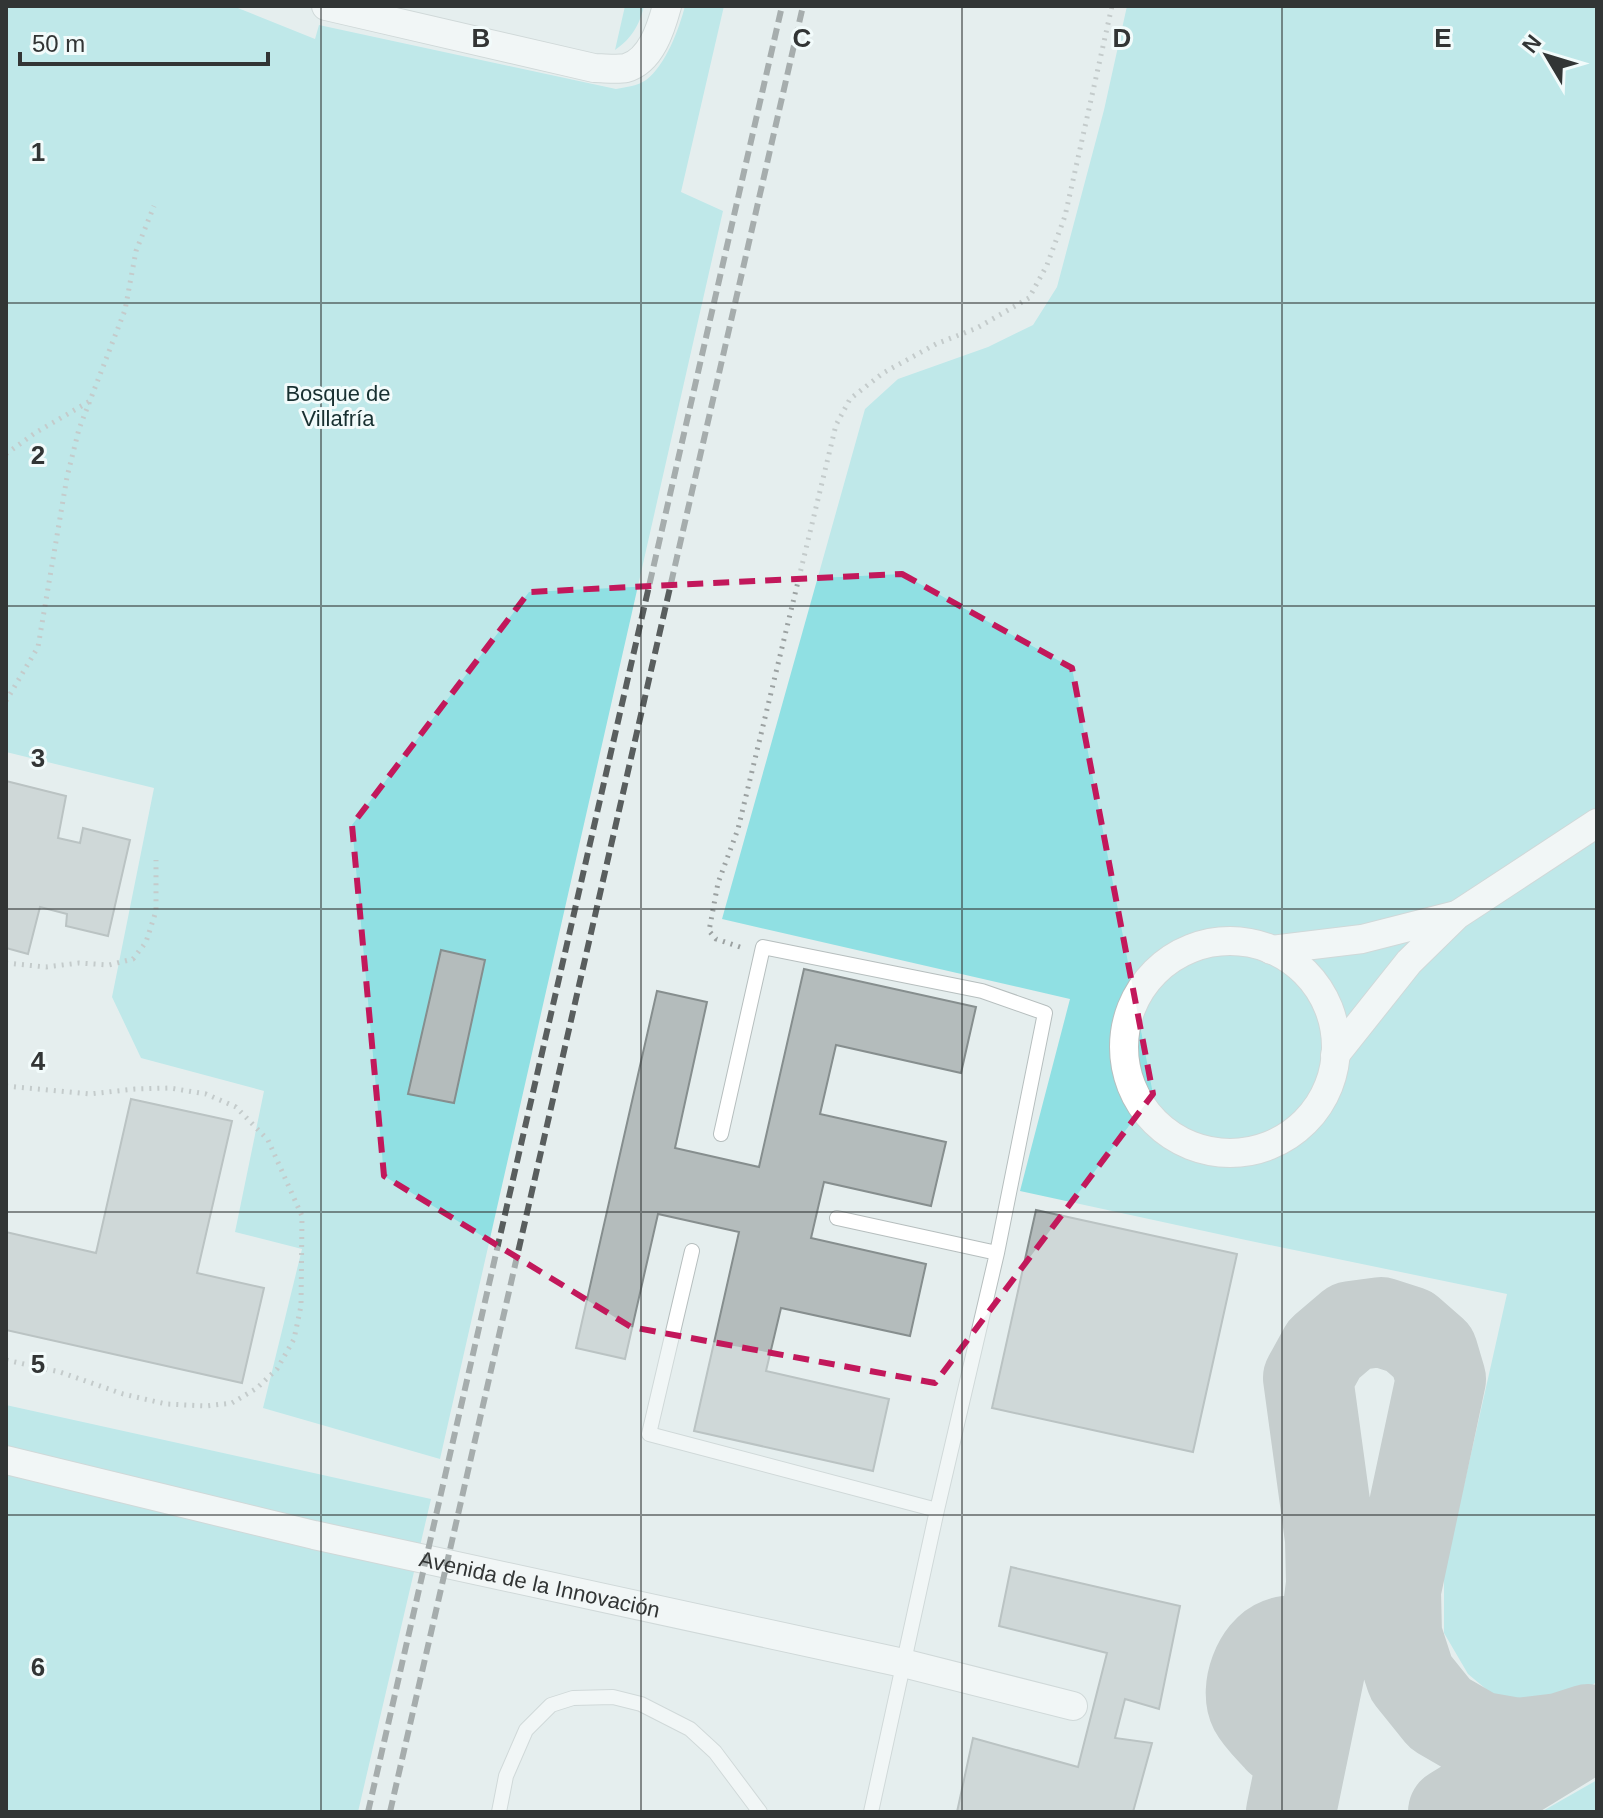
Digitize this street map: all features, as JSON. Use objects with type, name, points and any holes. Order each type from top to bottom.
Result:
[{"type":"street","points":[[326,6],[594,68],[626,68],[638,62],[654,42],[667,6]]},
{"type":"street","points":[[1335,1055],[1409,962],[1457,915],[1597,823]]},
{"type":"street","points":[[1271,950],[1362,939],[1457,915]]},
{"type":"street","points":[[1215,942],[1249,942],[1282,954],[1310,976],[1328,1005],[1336,1039],[1335,1055],[1334,1074],[1319,1106],[1295,1131],[1264,1148],[1229,1154],[1195,1148],[1163,1131],[1140,1105],[1126,1072],[1124,1037],[1133,1003],[1153,973],[1182,952],[1215,942]]},
{"type":"street","name":"Avenida de la Innovación","points":[[6,1460],[314,1535],[903,1663],[1073,1706]]},
{"type":"lane","points":[[721,1134],[763,947],[982,991],[1045,1013],[997,1253],[871,1812]]},
{"type":"lane","points":[[837,1218],[997,1253]]},
{"type":"lane","points":[[692,1251],[649,1434],[937,1510]]},
{"type":"lane","points":[[499,1812],[506,1776],[526,1730],[551,1705],[573,1698],[613,1697],[641,1704],[690,1729],[715,1752],[760,1812]]},
{"type":"path","points":[[763,947],[736,946],[716,939],[709,931],[718,883],[738,829],[836,425],[850,399],[883,373],[936,344],[977,328],[1029,298],[1047,265],[1065,216],[1112,6]]},
{"type":"path","points":[[6,701],[38,647],[67,477],[79,429],[125,310],[136,251],[154,206]]},
{"type":"path","points":[[6,454],[90,401]]},
{"type":"path","points":[[6,963],[46,967],[79,963],[109,965],[133,959],[146,942],[156,911],[156,860]]},
{"type":"path","points":[[6,1086],[90,1094],[170,1088],[206,1094],[236,1107],[268,1140],[302,1216],[301,1306],[294,1339],[277,1369],[257,1388],[232,1403],[206,1406],[166,1404],[123,1394],[60,1372],[6,1360]]},
{"type":"highlighted area","points":[[902,574],[1072,668],[1153,1094],[935,1383],[631,1327],[384,1176],[352,825],[529,592]]},
{"type":"green space","name":"Bosque de Villafría","points":[[6,6],[233,6],[315,39],[319,25],[616,89],[639,84],[660,65],[671,46],[685,6],[724,6],[681,192],[723,211],[440,1459],[263,1408],[302,1249],[235,1232],[264,1091],[141,1058],[112,997],[154,788],[6,752]]},
{"type":"green space","points":[[625,6],[644,6],[634,31],[615,50]]},
{"type":"green space","points":[[1127,6],[1597,6],[1597,1682],[1574,1696],[1538,1706],[1498,1699],[1468,1674],[1444,1633],[1444,1574],[1507,1294],[1020,1191],[1070,999],[722,919],[865,409],[898,379],[988,347],[1033,325],[1057,287],[1104,110]]},
{"type":"green space","points":[[6,1405],[431,1499],[358,1812],[6,1812]]},
{"type":"green space","points":[[1597,1780],[1597,1812],[1541,1812]]},
{"type":"building","points":[[6,781],[66,796],[58,838],[80,843],[83,828],[130,840],[108,936],[66,926],[67,914],[40,907],[28,954],[6,948]]},
{"type":"building","points":[[441,950],[485,960],[454,1103],[408,1094]]},
{"type":"building","points":[[804,969],[976,1007],[961,1073],[836,1045],[820,1114],[946,1142],[931,1206],[824,1182],[811,1238],[926,1264],[910,1336],[781,1308],[766,1371],[889,1399],[873,1471],[694,1431],[739,1232],[658,1214],[625,1359],[576,1348],[657,991],[707,1002],[675,1148],[759,1167]]},
{"type":"building","points":[[131,1099],[232,1121],[197,1273],[264,1288],[242,1383],[6,1330],[6,1232],[96,1253]]},
{"type":"building","points":[[1036,1210],[1237,1254],[1193,1452],[992,1408]]},
{"type":"building","points":[[1011,1567],[1180,1606],[1159,1709],[1125,1699],[1115,1738],[1152,1743],[1133,1812],[957,1812],[973,1738],[1078,1767],[1107,1653],[999,1626]]},
{"type":"taxiway","points":[[1291,1812],[1320,1671],[1331,1584],[1330,1539],[1308,1378],[1324,1349],[1351,1326],[1381,1322],[1409,1331],[1433,1352],[1441,1379],[1396,1590],[1397,1635],[1411,1678],[1440,1714],[1478,1736],[1518,1743],[1560,1738],[1588,1729]]},
{"type":"taxiway","points":[[1279,1739],[1259,1717],[1251,1701],[1252,1681],[1259,1662],[1271,1647],[1290,1640],[1323,1646],[1315,1686]]},
{"type":"taxiway","points":[[1453,1812],[1577,1736]]},
{"type":"railway","points":[[368,1812],[782,6]]},
{"type":"railway","points":[[390,1812],[803,6]]}]
